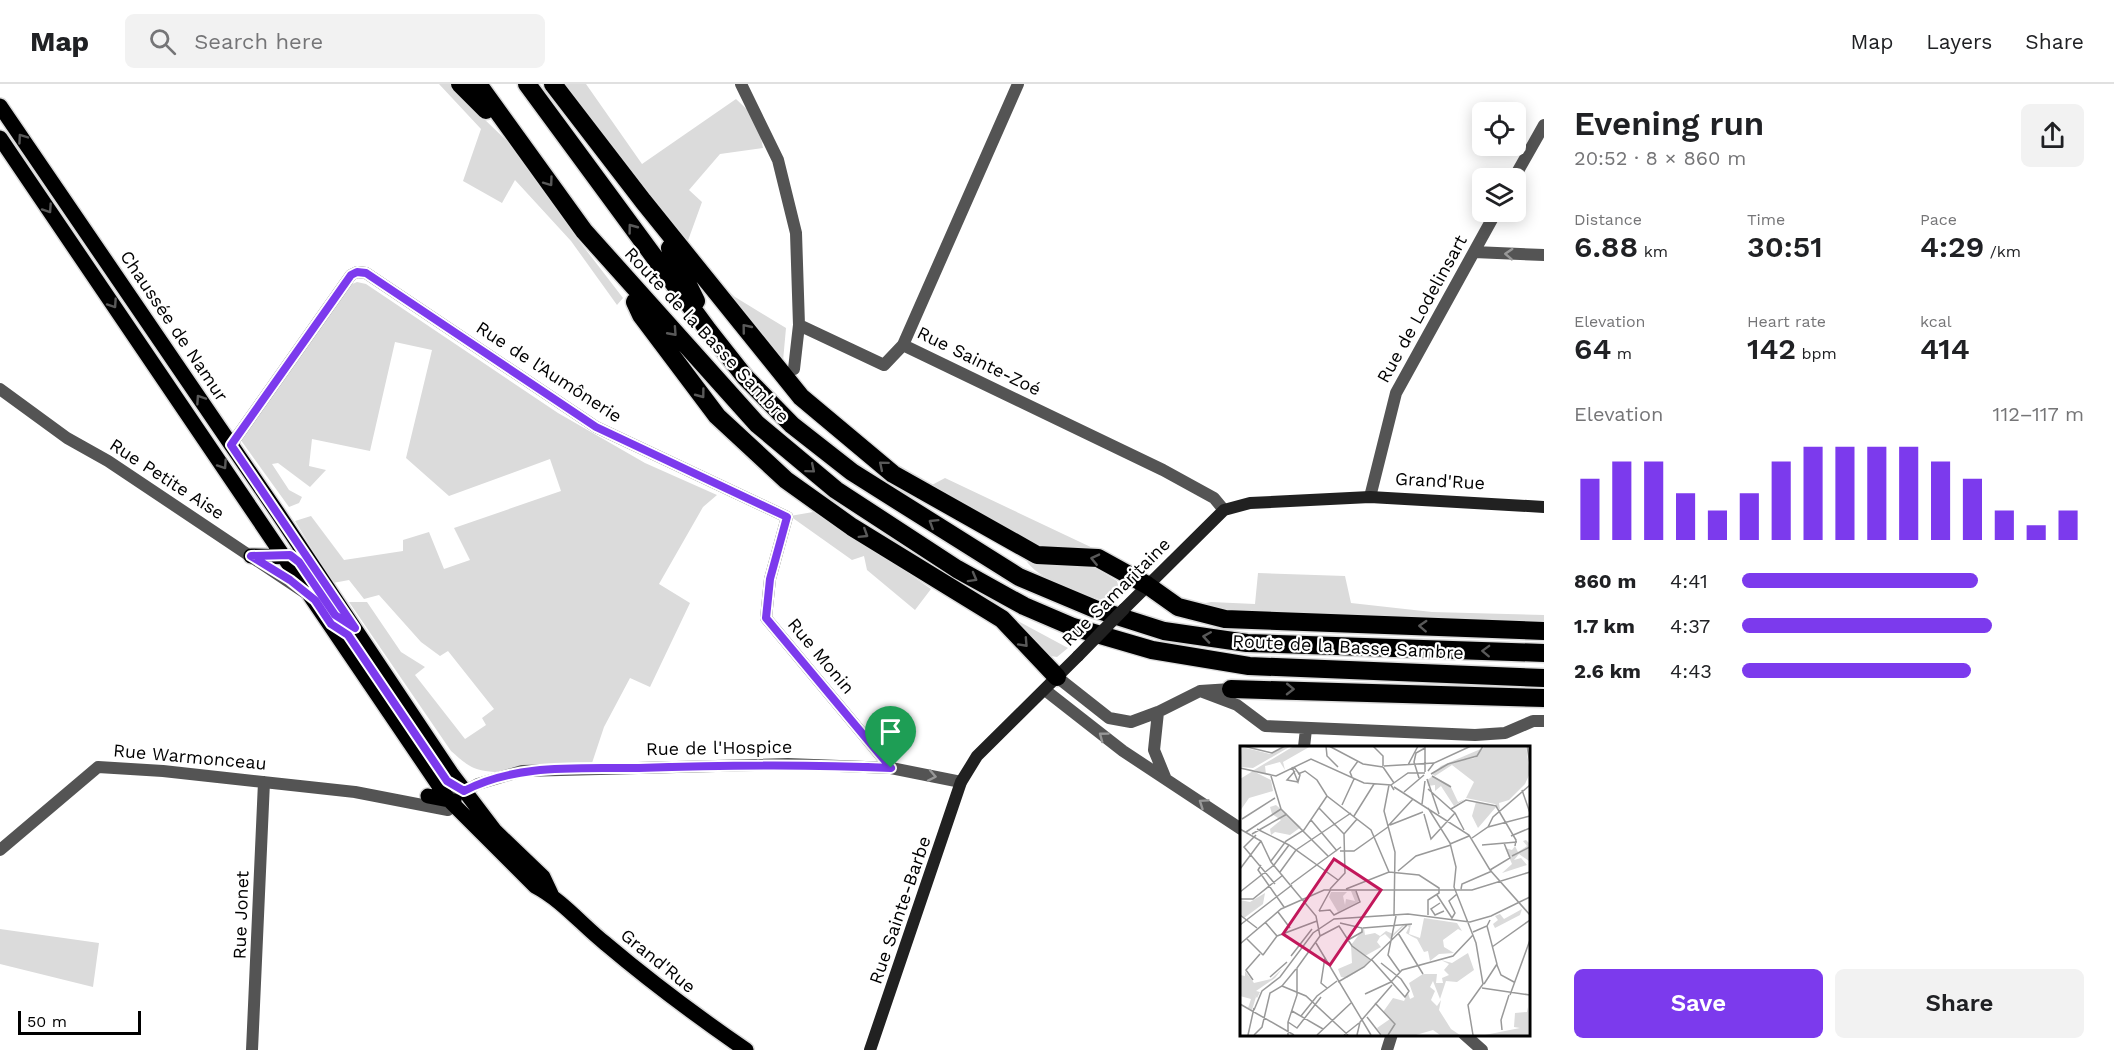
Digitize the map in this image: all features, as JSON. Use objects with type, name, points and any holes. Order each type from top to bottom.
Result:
[{"type":"highway","points":[[460,84],[528,154]]},
{"type":"highway","name":"Route de la Basse Sambre","points":[[478,84],[584,231],[757,424],[836,490],[957,569],[1024,606],[1073,627],[1152,650],[1249,666],[1544,678]]},
{"type":"highway","name":"Route de la Basse Sambre","points":[[527,84],[708,330],[745,377],[792,425],[852,472],[1019,577],[1095,609],[1164,631],[1247,643],[1544,653]]},
{"type":"highway","points":[[538,84],[596,139]]},
{"type":"highway","points":[[553,84],[649,209],[801,397],[893,474],[1038,555],[1098,558],[1147,585],[1178,607],[1225,619],[1544,631]]},
{"type":"highway","points":[[649,209],[685,276],[708,330]]},
{"type":"highway","points":[[622,276],[641,315],[717,416],[786,480],[852,527],[1002,619],[1051,683]]},
{"type":"highway","points":[[1231,689],[1544,698]]},
{"type":"main road","name":"Chaussée de Namur","points":[[0,107],[355,628],[471,788],[495,831],[543,877],[551,894]]},
{"type":"main road","name":"Chaussée de Namur","points":[[0,138],[315,600],[435,780],[446,804],[470,822],[535,886],[551,894]]},
{"type":"main road","name":"Chaussée de Namur","points":[[284,555],[290,555],[299,562],[335,615],[355,628]]},
{"type":"main road","points":[[251,556],[284,555]]},
{"type":"main road","name":"Chaussée de Namur","points":[[331,624],[348,635],[447,781],[471,788]]},
{"type":"main road","points":[[428,796],[446,804],[466,806],[498,843],[533,867]]},
{"type":"main road","name":"Grand'Rue","points":[[551,894],[615,952],[685,1008],[746,1050]]},
{"type":"street","points":[[741,84],[778,160],[793,222],[799,325],[794,369]]},
{"type":"street","name":"Rue Sainte-Zoé","points":[[1017,84],[903,345],[1163,470],[1214,498],[1224,510]]},
{"type":"street","points":[[1520,168],[1544,125]]},
{"type":"street","name":"Rue de Lodelinsart","points":[[1370,497],[1396,393],[1490,222]]},
{"type":"street","points":[[1474,252],[1544,255]]},
{"type":"street","name":"Rue de l'Aumônerie","points":[[231,445],[351,275],[357,272],[366,273],[596,427],[787,517]]},
{"type":"street","points":[[799,325],[884,365],[903,345]]},
{"type":"street","name":"Rue Petite Aise","points":[[0,389],[67,438],[108,460],[290,580],[315,600]]},
{"type":"street","name":"Rue Samaritaine","points":[[961,782],[977,756],[1224,510],[1251,502],[1334,497]]},
{"type":"street","name":"Grand'Rue","points":[[1334,497],[1544,507]]},
{"type":"street","name":"Rue Monin","points":[[787,517],[770,579],[766,618],[891,768]]},
{"type":"street","points":[[1051,683],[1109,718],[1131,722],[1158,712],[1200,691],[1231,689]]},
{"type":"street","points":[[1051,683],[1123,752],[1165,777],[1240,828]]},
{"type":"street","points":[[1200,691],[1237,705],[1265,726],[1495,734],[1505,733],[1533,721],[1544,721]]},
{"type":"street","points":[[1158,712],[1154,750],[1165,777]]},
{"type":"street","points":[[1304,746],[1306,729]]},
{"type":"street","name":"Rue de l'Hospice","points":[[471,788],[522,771],[788,764],[891,768],[961,782]]},
{"type":"street","name":"Rue Warmonceau","points":[[0,850],[98,767],[163,771],[446,804]]},
{"type":"street","points":[[428,796],[434,790],[435,780]]},
{"type":"street","name":"Rue Jonet","points":[[252,1050],[264,782]]},
{"type":"street","name":"Rue Sainte-Barbe","points":[[870,1050],[961,782]]},
{"type":"street","points":[[446,804],[471,788]]},
{"type":"street","name":"Rue Warmonceau","points":[[406,801],[428,796]]},
{"type":"street","points":[[1387,1050],[1392,1035]]},
{"type":"street","points":[[1465,1035],[1482,1050]]},
{"type":"shaded area","points":[[439,84],[452,84],[461,97],[523,159],[573,233],[623,298],[617,305],[571,241],[515,180],[502,203],[463,181],[481,129]]},
{"type":"shaded area","points":[[561,84],[586,84],[642,164],[736,99],[757,119],[763,148],[720,154],[689,190],[702,202],[686,246]]},
{"type":"shaded area","points":[[710,274],[735,297],[786,328],[783,361]]},
{"type":"shaded area","points":[[357,282],[366,284],[558,413],[645,463],[717,495],[703,507],[659,584],[690,603],[650,687],[630,678],[604,727],[592,763],[580,767],[498,772],[474,768],[462,760],[451,751],[349,602],[367,602],[401,652],[425,667],[415,675],[465,739],[486,725],[482,718],[494,709],[448,651],[440,656],[421,642],[379,595],[364,599],[349,580],[333,583],[295,521],[311,516],[344,560],[403,551],[403,540],[429,532],[444,569],[470,560],[454,528],[561,491],[550,459],[449,496],[406,458],[432,350],[395,342],[370,451],[312,439],[309,466],[326,470],[310,487],[278,463],[272,464],[289,490],[302,497],[299,503],[289,507],[240,439],[350,285]]},
{"type":"shaded area","points":[[945,478],[1097,550],[1038,546],[930,486]]},
{"type":"shaded area","points":[[819,511],[931,589],[915,610],[867,570],[864,556],[852,560],[790,516]]},
{"type":"shaded area","points":[[1027,562],[1092,566],[1117,581],[1120,592],[1113,603],[1091,597],[1044,576]]},
{"type":"shaded area","points":[[1258,573],[1345,576],[1351,603],[1432,612],[1544,615],[1544,624],[1232,610],[1195,605],[1211,602],[1255,604]]},
{"type":"shaded area","points":[[999,611],[1068,648],[1057,657],[1044,655]]},
{"type":"shaded area","points":[[0,929],[99,943],[93,987],[0,964]]},
{"type":"route","points":[[357,272],[366,273],[596,427],[787,517],[770,579],[764,614],[891,768],[788,764],[522,771],[478,784],[464,791],[456,788],[447,781],[348,635],[331,624],[315,600],[290,580],[251,556],[290,555],[299,562],[335,615],[355,628],[231,445],[351,275],[357,272]]}]
